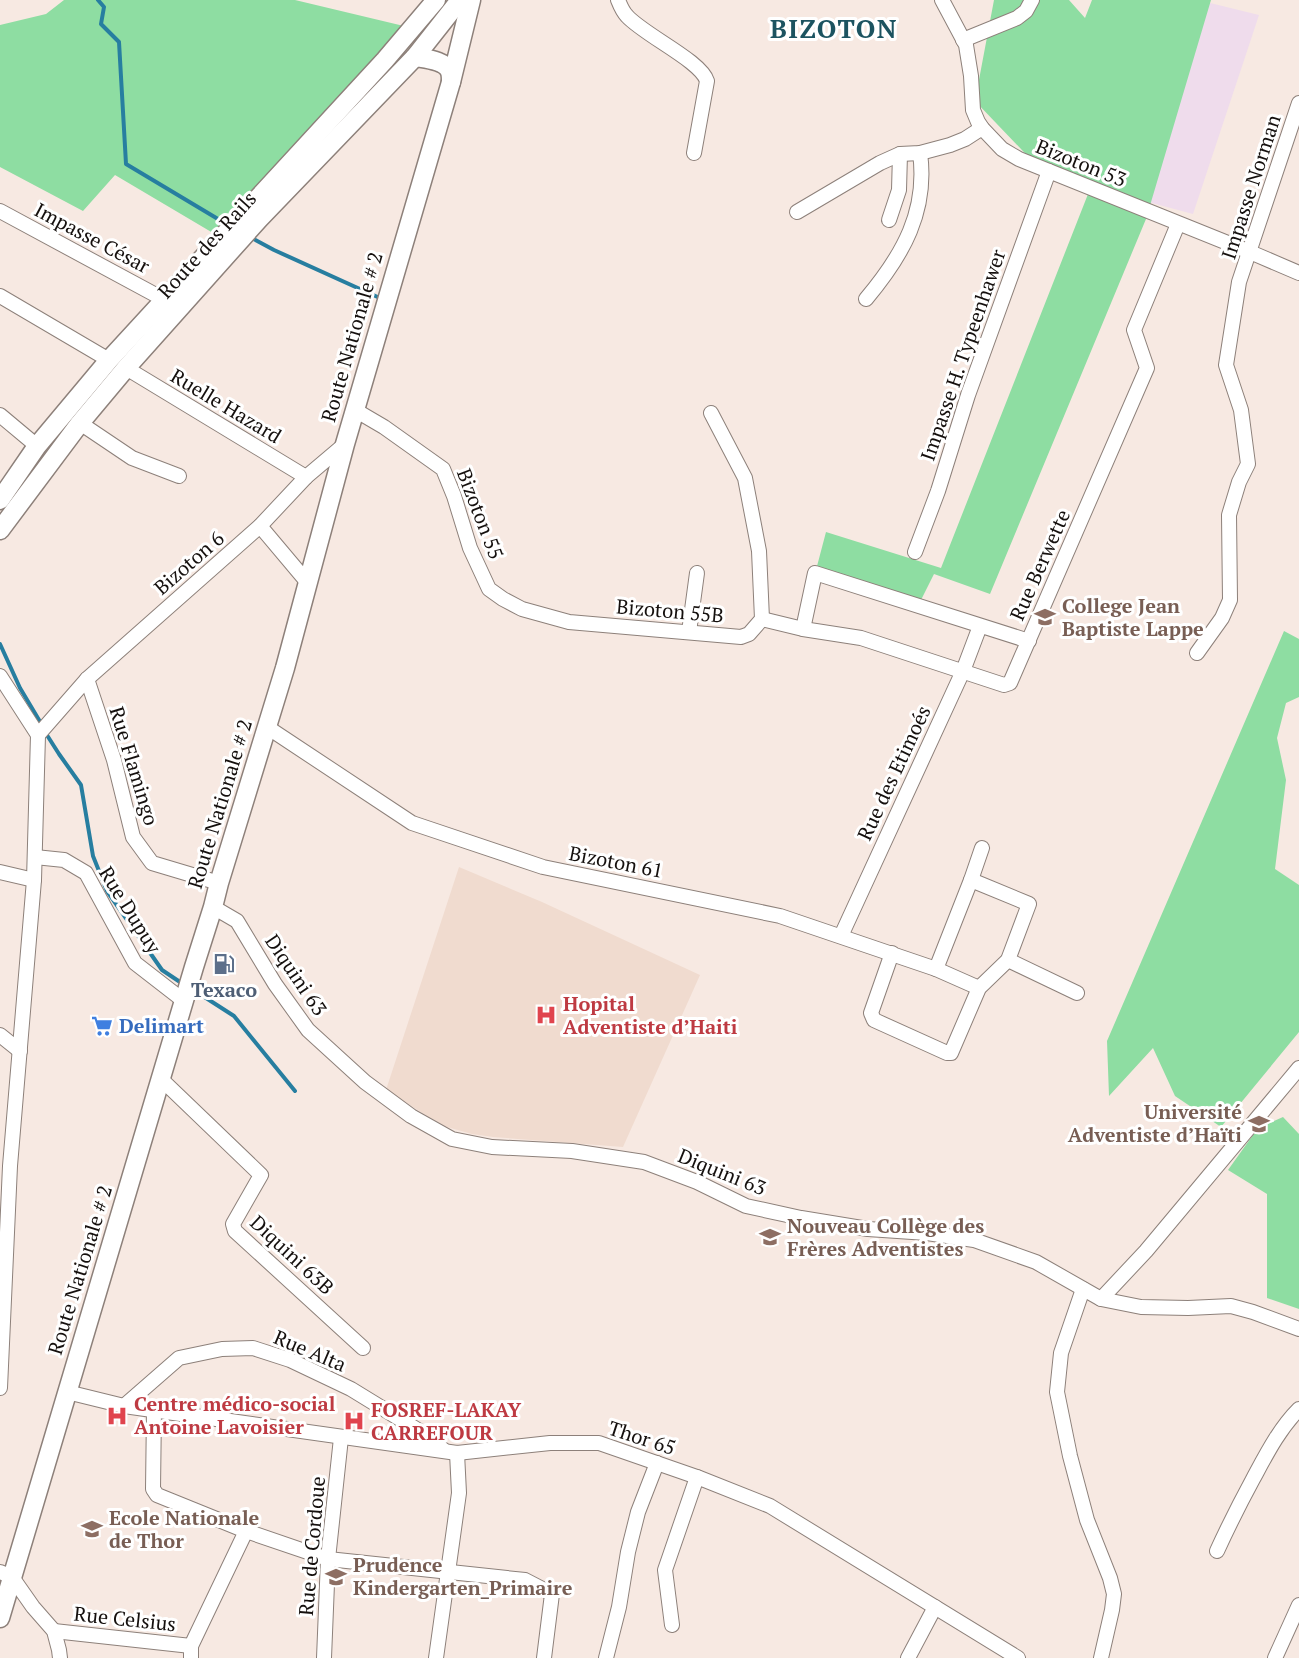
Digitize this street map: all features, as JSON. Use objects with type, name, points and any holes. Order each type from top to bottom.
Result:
[{"type":"main road","name":"Route des Rails","points":[[0,530],[80,423],[229,242],[436,0]]},
{"type":"main road","name":"Route des Rails","points":[[253,215],[415,57],[460,0]]},
{"type":"main road","name":"Route Nationale # 2","points":[[0,1618],[6,1575],[67,1392],[267,727],[345,444],[451,82],[471,0]]},
{"type":"main road","points":[[415,57],[445,66],[450,71],[451,82]]},
{"type":"main road","name":"Route des Rails","points":[[0,500],[37,446],[109,360],[165,300],[229,242]]},
{"type":"street","points":[[618,0],[627,16],[705,74],[707,81],[694,153]]},
{"type":"street","name":"Bizoton 53","points":[[942,0],[966,45],[973,110],[981,128],[1002,149],[1019,159],[1299,273]]},
{"type":"street","points":[[963,40],[1017,18],[1026,11],[1032,0]]},
{"type":"street","name":"Impasse Norman","points":[[1197,653],[1222,618],[1230,600],[1229,515],[1239,482],[1248,464],[1241,411],[1226,365],[1239,282],[1299,103]]},
{"type":"street","points":[[797,212],[880,163],[900,154],[920,153],[965,139],[981,128]]},
{"type":"street","points":[[866,299],[886,274],[909,236],[917,214],[922,170],[920,153]]},
{"type":"street","points":[[889,220],[899,190],[900,154]]},
{"type":"street","name":"Impasse H. Typeenhawer","points":[[915,552],[938,491],[968,395],[1049,171]]},
{"type":"street","name":"Impasse César","points":[[0,211],[165,300]]},
{"type":"street","name":"Rue Berwette","points":[[762,619],[803,629],[861,638],[1007,685],[1010,683],[1148,368],[1134,330],[1178,224]]},
{"type":"street","points":[[0,296],[109,360]]},
{"type":"street","name":"Ruelle Hazard","points":[[126,368],[306,477]]},
{"type":"street","name":"Bizoton 55","points":[[355,410],[384,427],[443,469],[470,548],[489,589],[503,599]]},
{"type":"street","points":[[711,413],[745,478],[759,551],[762,619]]},
{"type":"street","points":[[0,415],[37,446]]},
{"type":"street","points":[[80,423],[132,458],[179,476]]},
{"type":"street","name":"Bizoton 6","points":[[38,735],[87,679],[260,526],[306,477],[345,444]]},
{"type":"street","points":[[260,526],[308,583]]},
{"type":"street","points":[[689,632],[697,573]]},
{"type":"street","points":[[803,629],[815,573],[1029,641]]},
{"type":"street","name":"Bizoton 55B","points":[[503,599],[522,609],[569,622],[746,637],[762,619]]},
{"type":"street","name":"Rue des Etimoés","points":[[841,936],[963,670],[980,626]]},
{"type":"street","points":[[0,676],[38,735],[34,880],[20,1051],[5,1165],[0,1388]]},
{"type":"street","name":"Rue Flamingo","points":[[87,679],[114,760],[133,837],[152,863],[219,883]]},
{"type":"street","name":"Bizoton 61","points":[[267,727],[412,823],[543,867],[780,916],[892,953],[979,988]]},
{"type":"street","points":[[936,969],[982,848]]},
{"type":"street","name":"Rue Dupuy","points":[[35,857],[64,860],[86,873],[135,963],[184,1001]]},
{"type":"street","points":[[0,872],[34,880]]},
{"type":"street","points":[[892,953],[871,1013],[872,1017],[874,1020],[951,1053],[979,988],[1008,960],[1029,904],[971,880]]},
{"type":"street","name":"Diquini 63","points":[[213,907],[237,921],[275,984],[308,1030],[365,1082],[411,1116],[452,1139],[492,1147],[572,1152],[644,1162],[697,1182],[746,1206],[868,1230],[927,1233],[974,1240],[1036,1262],[1101,1299],[1141,1307],[1231,1306],[1299,1329]]},
{"type":"street","points":[[1008,960],[1077,993]]},
{"type":"street","points":[[0,1035],[20,1051]]},
{"type":"street","points":[[1101,1299],[1146,1251],[1299,1068]]},
{"type":"street","name":"Diquini 63B","points":[[161,1079],[261,1175],[233,1224],[235,1231],[363,1348]]},
{"type":"street","points":[[1083,1289],[1061,1353],[1058,1392],[1070,1456],[1086,1520],[1110,1578],[1114,1594],[1101,1658]]},
{"type":"street","name":"Rue Alta","points":[[124,1406],[178,1358],[222,1349],[253,1348],[290,1360],[351,1389],[451,1453]]},
{"type":"street","name":"Thor 65","points":[[67,1392],[124,1406],[451,1453],[550,1443],[599,1443],[697,1477],[770,1506],[1018,1658]]},
{"type":"street","points":[[1217,1551],[1266,1453],[1290,1418],[1299,1409]]},
{"type":"street","points":[[153,1410],[153,1488],[157,1495],[246,1531],[328,1559],[525,1580],[552,1594],[544,1658]]},
{"type":"street","name":"Rue de Cordoue","points":[[324,1658],[328,1559],[341,1438]]},
{"type":"street","points":[[436,1658],[459,1493],[451,1453]]},
{"type":"street","points":[[606,1658],[619,1607],[630,1542],[638,1512],[657,1463]]},
{"type":"street","points":[[672,1625],[665,1570],[697,1477]]},
{"type":"street","points":[[191,1652],[246,1531]]},
{"type":"street","points":[[6,1575],[54,1631],[60,1658]]},
{"type":"street","points":[[1275,1658],[1299,1605]]},
{"type":"street","points":[[908,1658],[934,1607]]},
{"type":"street","name":"Rue Celsius","points":[[54,1631],[191,1652]]},
{"type":"shaded area","points":[[1198,0],[1259,15],[1193,214],[1107,191]]},
{"type":"shaded area","name":"Hopital Adventiste d’Haiti","points":[[459,867],[542,902],[700,975],[623,1147],[472,1134],[447,1127],[386,1090]]},
{"type":"green space","points":[[64,0],[295,0],[408,27],[213,233],[115,175],[83,211],[0,167],[0,25],[46,14]]},
{"type":"green space","points":[[994,0],[1069,0],[1085,18],[1092,0],[1211,0],[1146,219],[990,594],[934,574],[919,604],[816,570],[826,532],[941,568],[1090,189],[1041,170],[975,101]]},
{"type":"green space","points":[[1284,631],[1299,639],[1299,697],[1286,703],[1277,738],[1286,780],[1275,869],[1299,885],[1299,1032],[1221,1127],[1175,1096],[1153,1048],[1109,1096],[1107,1041]]},
{"type":"green space","points":[[1283,1117],[1299,1134],[1299,1309],[1267,1298],[1267,1194],[1228,1170],[1258,1128]]},
{"type":"waterway","points":[[98,0],[104,7],[101,24],[119,42],[126,164],[228,225]]},
{"type":"waterway","points":[[250,237],[382,299]]},
{"type":"waterway","points":[[0,644],[20,688],[42,725]]},
{"type":"waterway","points":[[45,732],[81,785],[93,856],[107,891],[162,970],[183,984]]},
{"type":"waterway","points":[[192,989],[234,1016],[295,1091]]},
{"type":"place","name":"College Jean Baptiste Lappe","points":[[1045,617]]},
{"type":"place","name":"Texaco","points":[[224,964]]},
{"type":"place","name":"Hopital Adventiste d’Haiti","points":[[546,1015]]},
{"type":"place","name":"Delimart","points":[[102,1026]]},
{"type":"place","name":"Université Adventiste d’Haïti","points":[[1259,1124]]},
{"type":"place","name":"Nouveau Collège des Frères Adventistes","points":[[770,1237]]},
{"type":"place","name":"Centre médico-social Antoine Lavoisier","points":[[117,1416]]},
{"type":"place","name":"FOSREF-LAKAY CARREFOUR","points":[[354,1421]]},
{"type":"place","name":"Ecole Nationale de Thor","points":[[92,1529]]},
{"type":"place","name":"Prudence Kindergarten_Primaire","points":[[336,1577]]},
{"type":"district","name":"BIZOTON","points":[[834,29]]}]
